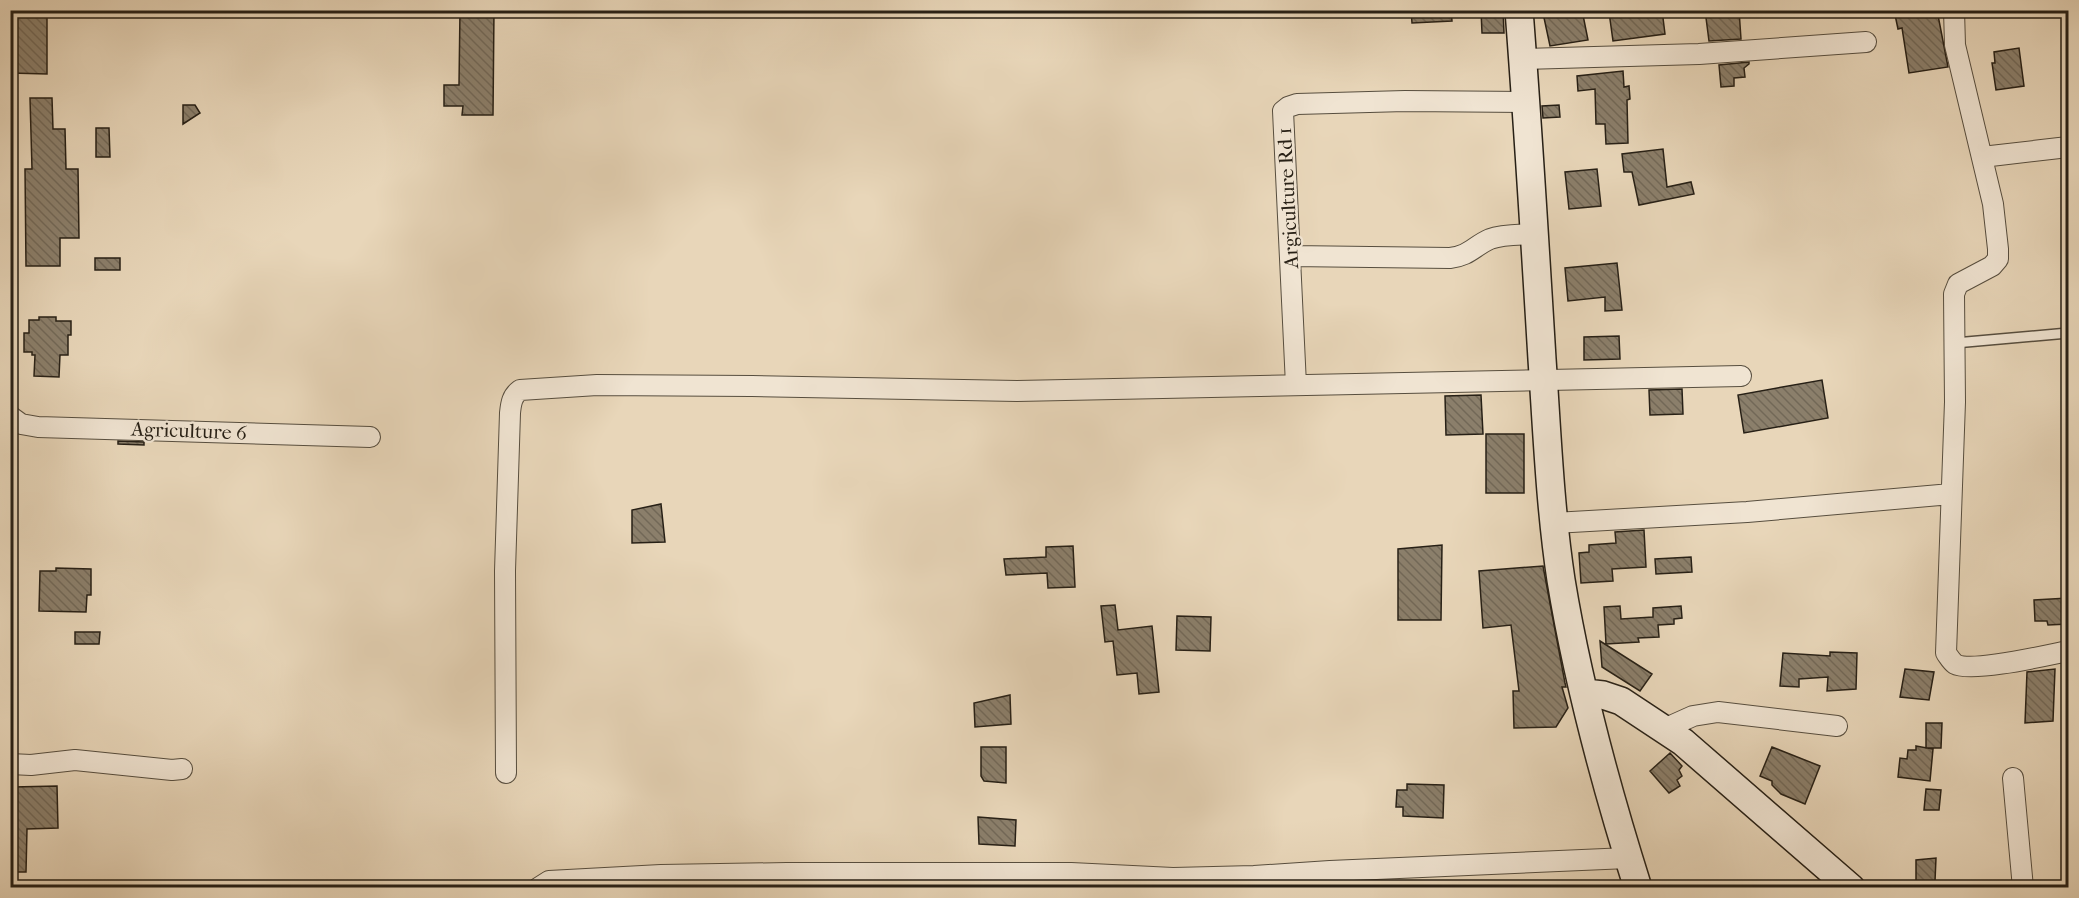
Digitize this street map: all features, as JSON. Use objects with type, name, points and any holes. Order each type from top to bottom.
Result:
[{"type":"street","points":[[1519,10],[1554,523],[1561,579],[1573,644],[1609,797],[1638,888]]},
{"type":"street","points":[[1954,10],[1955,45],[1993,204],[1998,259],[1992,266],[1958,284],[1954,294],[1955,343],[1947,652],[1950,660],[1957,665],[1973,666],[2004,663],[2068,651]]},
{"type":"street","points":[[1523,59],[1699,54],[1866,42]]},
{"type":"street","name":"Argiculture Rd 1","points":[[1296,385],[1283,111],[1297,104],[1405,101],[1526,102]]},
{"type":"street","points":[[1982,157],[2068,147]]},
{"type":"street","points":[[1291,256],[1450,258],[1468,254],[1485,242],[1499,236],[1534,234]]},
{"type":"street","points":[[506,773],[506,571],[510,413],[511,402],[520,390],[597,385],[1017,391],[1741,376]]},
{"type":"street","name":"Agriculture 6","points":[[10,416],[21,424],[38,427],[370,437]]},
{"type":"street","points":[[1554,523],[1747,512],[1952,494]]},
{"type":"street","points":[[1585,693],[1621,701],[1683,742],[1851,888]]},
{"type":"street","points":[[1664,729],[1693,716],[1718,712],[1837,726]]},
{"type":"street","points":[[10,764],[31,765],[75,760],[109,765],[182,769]]},
{"type":"street","points":[[2013,778],[2023,888]]},
{"type":"street","points":[[538,888],[549,881],[661,875],[1111,874],[1173,878],[1628,858]]},
{"type":"street","points":[[1064,888],[1111,874]]},
{"type":"lane","points":[[1955,343],[2068,333]]},
{"type":"building","points":[[10,10],[47,10],[47,74],[10,73]]},
{"type":"building","points":[[460,10],[494,10],[493,115],[462,115],[463,106],[444,106],[444,85],[459,85]]},
{"type":"building","points":[[1411,10],[1451,10],[1452,21],[1412,23]]},
{"type":"building","points":[[1481,10],[1503,10],[1504,33],[1482,33]]},
{"type":"building","points":[[1553,10],[1582,10],[1588,40],[1550,46],[1543,13]]},
{"type":"building","points":[[1662,10],[1665,34],[1613,41],[1609,12]]},
{"type":"building","points":[[1705,10],[1739,10],[1741,39],[1709,41]]},
{"type":"building","points":[[1894,10],[1937,10],[1948,67],[1909,73],[1902,28],[1898,29]]},
{"type":"building","points":[[2019,48],[2024,86],[1996,90],[1992,63],[1995,63],[1994,52]]},
{"type":"building","points":[[1749,62],[1744,68],[1745,77],[1734,78],[1734,86],[1721,87],[1719,65]]},
{"type":"building","points":[[1623,71],[1624,87],[1629,86],[1630,99],[1627,100],[1628,143],[1606,144],[1605,124],[1596,124],[1595,89],[1578,91],[1577,76]]},
{"type":"building","points":[[30,98],[52,98],[53,129],[65,129],[66,169],[78,169],[79,238],[60,238],[60,266],[26,266],[25,169],[32,169]]},
{"type":"building","points":[[183,105],[195,105],[200,113],[183,124]]},
{"type":"building","points":[[1559,105],[1560,117],[1543,118],[1542,106]]},
{"type":"building","points":[[96,128],[109,128],[110,157],[96,157]]},
{"type":"building","points":[[1663,149],[1667,187],[1691,182],[1694,194],[1639,205],[1632,172],[1624,172],[1622,154]]},
{"type":"building","points":[[1597,169],[1601,206],[1569,209],[1565,172]]},
{"type":"building","points":[[95,258],[120,258],[120,270],[95,270]]},
{"type":"building","points":[[1617,263],[1622,310],[1605,311],[1605,297],[1568,301],[1565,268]]},
{"type":"building","points":[[39,317],[56,317],[56,321],[71,321],[68,355],[60,355],[59,377],[34,376],[35,355],[32,355],[32,352],[24,352],[24,333],[29,333],[29,320],[39,320]]},
{"type":"building","points":[[1619,336],[1620,359],[1584,360],[1584,337]]},
{"type":"building","points":[[1822,380],[1828,418],[1744,433],[1738,395]]},
{"type":"building","points":[[1682,389],[1683,414],[1650,415],[1649,390]]},
{"type":"building","points":[[1481,395],[1483,434],[1446,435],[1445,396]]},
{"type":"building","points":[[1486,434],[1524,434],[1524,493],[1486,493]]},
{"type":"building","points":[[118,441],[144,442],[144,445],[118,444]]},
{"type":"building","points":[[661,504],[665,542],[632,543],[632,510]]},
{"type":"building","points":[[1644,530],[1646,567],[1612,569],[1613,581],[1581,583],[1579,553],[1589,552],[1589,545],[1616,543],[1615,532]]},
{"type":"building","points":[[1442,545],[1441,620],[1398,620],[1398,549]]},
{"type":"building","points":[[1073,546],[1075,587],[1048,588],[1047,573],[1006,575],[1004,559],[1046,557],[1046,547]]},
{"type":"building","points":[[1691,557],[1692,572],[1656,574],[1655,559]]},
{"type":"building","points":[[1543,566],[1566,687],[1562,687],[1568,708],[1556,727],[1514,728],[1513,691],[1519,691],[1511,625],[1483,628],[1479,571]]},
{"type":"building","points":[[56,568],[91,569],[91,595],[87,595],[86,612],[39,611],[40,571],[56,571]]},
{"type":"building","points":[[2068,598],[2068,624],[2048,625],[2047,621],[2035,621],[2034,600]]},
{"type":"building","points":[[1115,605],[1118,630],[1152,626],[1159,692],[1139,694],[1137,673],[1117,675],[1113,641],[1105,642],[1101,606]]},
{"type":"building","points":[[1620,606],[1621,619],[1653,617],[1653,608],[1681,606],[1682,618],[1674,619],[1674,624],[1658,625],[1659,637],[1638,638],[1639,642],[1606,644],[1604,607]]},
{"type":"building","points":[[1177,616],[1211,617],[1210,651],[1176,650]]},
{"type":"building","points":[[75,632],[100,632],[99,644],[75,644]]},
{"type":"building","points":[[1600,641],[1652,674],[1640,691],[1602,667]]},
{"type":"building","points":[[1830,652],[1857,653],[1856,689],[1827,691],[1828,677],[1799,679],[1799,687],[1780,686],[1783,653],[1830,656]]},
{"type":"building","points":[[1905,669],[1934,672],[1929,700],[1900,697]]},
{"type":"building","points":[[2055,669],[2053,721],[2025,723],[2027,672]]},
{"type":"building","points":[[1010,695],[1011,724],[975,727],[974,703]]},
{"type":"building","points":[[1926,723],[1942,723],[1941,748],[1926,748]]},
{"type":"building","points":[[1916,746],[1933,749],[1930,781],[1898,777],[1900,758],[1907,759],[1908,750],[1916,750]]},
{"type":"building","points":[[981,747],[1006,747],[1006,783],[984,781],[981,776]]},
{"type":"building","points":[[1772,747],[1820,766],[1805,804],[1781,794],[1772,785],[1772,781],[1760,776]]},
{"type":"building","points":[[1670,753],[1682,766],[1679,770],[1682,776],[1677,780],[1680,786],[1669,793],[1650,771]]},
{"type":"building","points":[[1407,784],[1444,785],[1443,818],[1403,816],[1403,807],[1396,807],[1397,790],[1407,790]]},
{"type":"building","points":[[57,786],[58,828],[27,829],[26,872],[10,872],[10,846],[15,846],[13,787]]},
{"type":"building","points":[[1926,789],[1941,790],[1939,810],[1924,810]]},
{"type":"building","points":[[978,817],[1016,820],[1015,846],[979,844]]},
{"type":"building","points":[[1936,858],[1935,881],[1916,881],[1916,860]]}]
